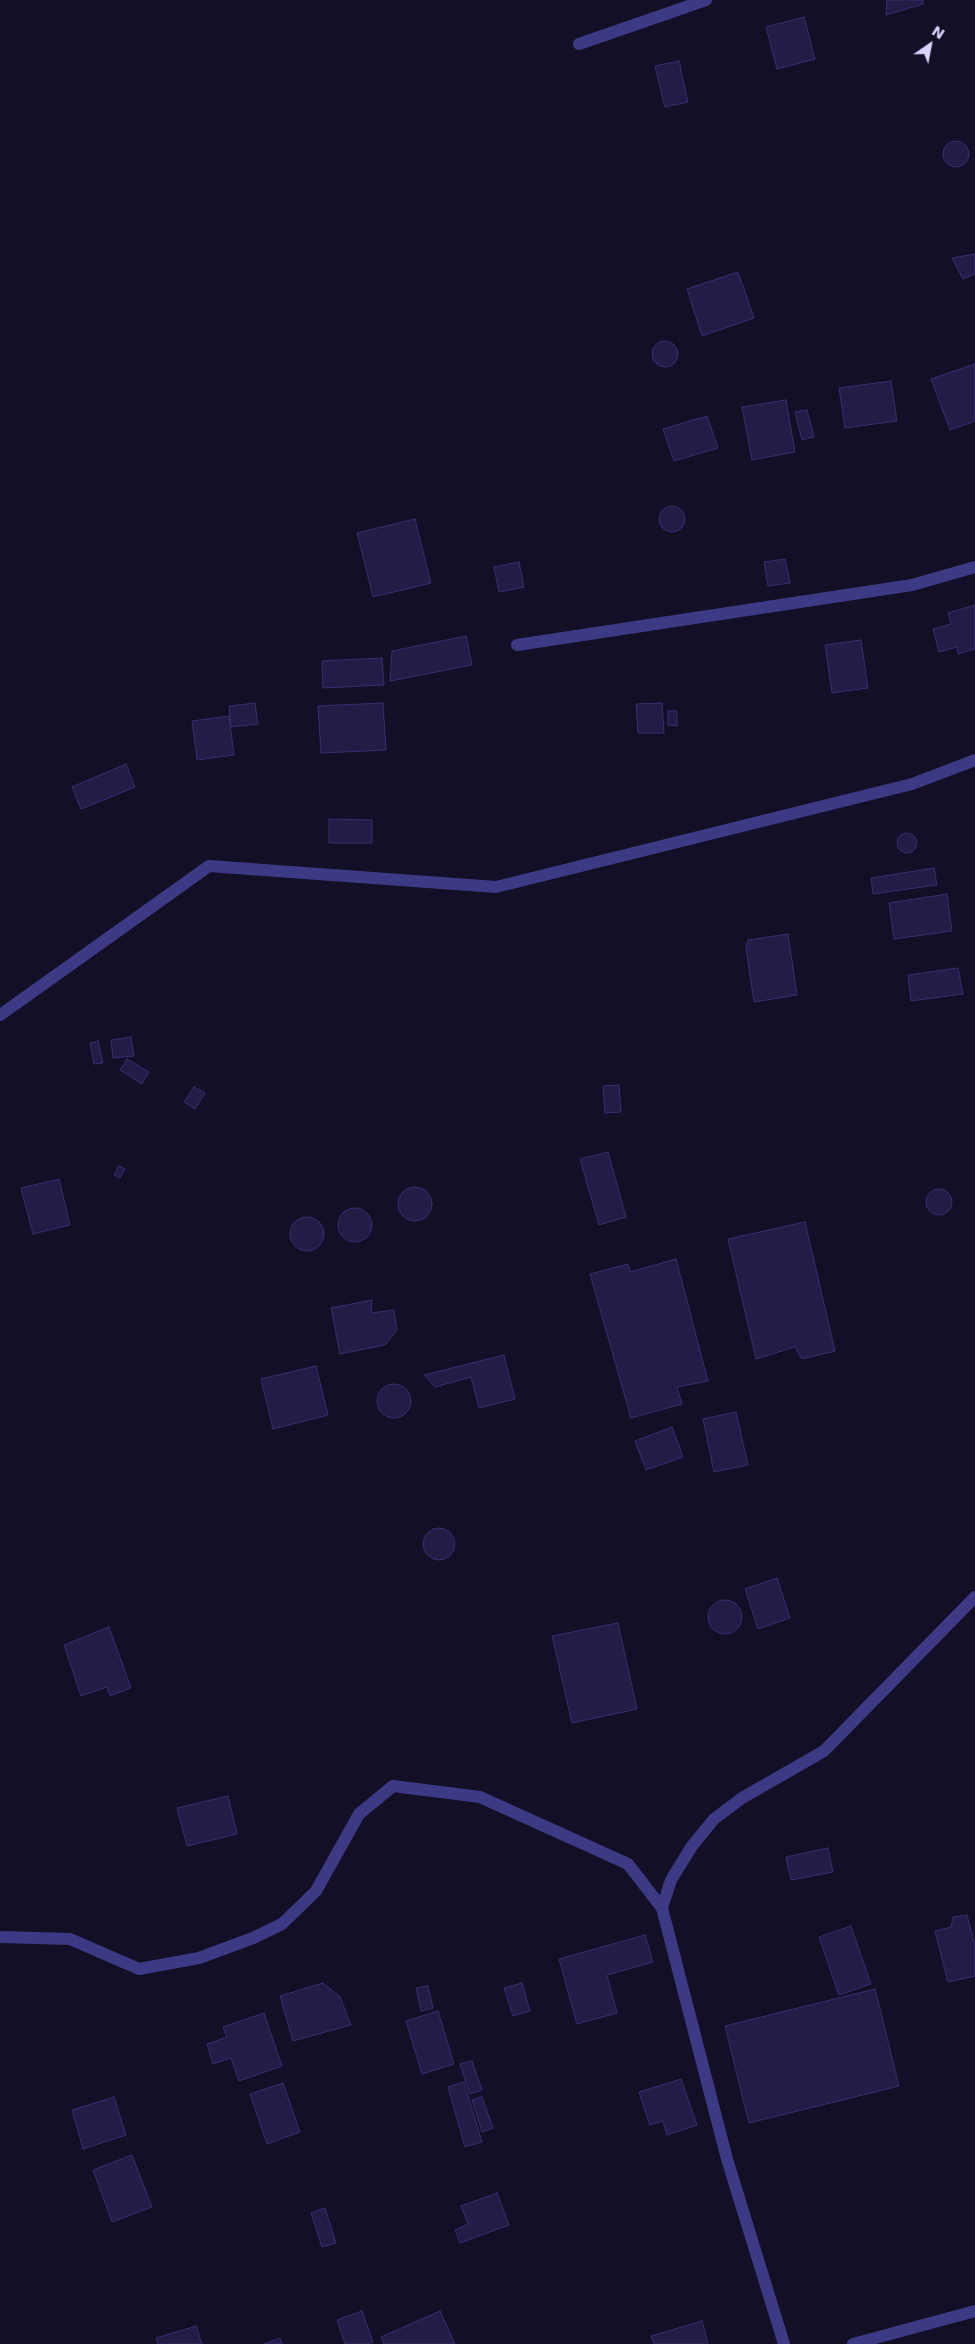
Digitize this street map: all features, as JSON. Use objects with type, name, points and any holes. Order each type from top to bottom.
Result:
[{"type":"street","points":[[579,44],[706,0]]},
{"type":"street","points":[[517,645],[912,585],[975,567]]},
{"type":"street","points":[[0,1014],[209,866],[496,887],[912,784],[975,760]]},
{"type":"street","points":[[662,1908],[671,1880],[692,1846],[714,1819],[742,1798],[824,1751],[975,1598]]},
{"type":"street","points":[[0,1936],[70,1939],[139,1969],[199,1958],[253,1938],[282,1924],[316,1891],[359,1814],[393,1786],[480,1797],[628,1864],[662,1908],[727,2159],[784,2344]]},
{"type":"street","points":[[853,2344],[975,2311]]},
{"type":"building","points":[[887,0],[923,0],[923,4],[886,15]]},
{"type":"building","points":[[804,17],[815,59],[777,69],[766,27]]},
{"type":"building","points":[[679,61],[688,102],[665,107],[655,66]]},
{"type":"building","points":[[956,141],[965,145],[969,154],[965,163],[956,167],[947,163],[943,154],[947,145]]},
{"type":"building","points":[[975,254],[975,274],[963,279],[952,258]]},
{"type":"building","points":[[738,272],[754,318],[702,336],[687,289]]},
{"type":"building","points":[[665,341],[674,345],[678,354],[674,363],[665,367],[656,363],[652,354],[656,345]]},
{"type":"building","points":[[975,364],[975,421],[950,430],[931,379]]},
{"type":"building","points":[[891,381],[897,421],[845,428],[839,388]]},
{"type":"building","points":[[786,400],[795,452],[752,460],[742,407]]},
{"type":"building","points":[[807,410],[814,437],[802,440],[795,412]]},
{"type":"building","points":[[707,416],[718,448],[674,461],[663,429]]},
{"type":"building","points":[[672,506],[681,510],[685,519],[681,528],[672,532],[663,528],[659,519],[663,510]]},
{"type":"building","points":[[415,519],[431,583],[373,597],[357,533]]},
{"type":"building","points":[[785,559],[790,583],[768,586],[764,562]]},
{"type":"building","points":[[519,562],[524,587],[499,592],[494,567]]},
{"type":"building","points":[[975,605],[975,649],[958,654],[957,647],[939,652],[933,629],[951,624],[948,613]]},
{"type":"building","points":[[466,636],[472,665],[390,681],[392,651]]},
{"type":"building","points":[[861,640],[868,688],[832,693],[825,645]]},
{"type":"building","points":[[382,658],[384,685],[323,688],[322,661]]},
{"type":"building","points":[[255,703],[258,724],[231,727],[229,706]]},
{"type":"building","points":[[383,703],[386,750],[321,753],[318,706]]},
{"type":"building","points":[[662,703],[664,733],[638,733],[636,704]]},
{"type":"building","points":[[668,711],[677,711],[677,726],[668,725]]},
{"type":"building","points":[[229,716],[234,755],[197,760],[192,721]]},
{"type":"building","points":[[126,764],[135,787],[81,809],[72,787]]},
{"type":"building","points":[[329,819],[372,820],[372,843],[329,843]]},
{"type":"building","points":[[907,833],[914,836],[917,843],[914,850],[907,853],[900,850],[897,843],[900,836]]},
{"type":"building","points":[[934,868],[937,885],[873,894],[871,878]]},
{"type":"building","points":[[947,894],[952,931],[894,939],[889,903]]},
{"type":"building","points":[[788,934],[797,995],[754,1002],[746,948],[748,940]]},
{"type":"building","points":[[958,968],[963,994],[911,1001],[908,975]]},
{"type":"building","points":[[131,1037],[134,1056],[113,1058],[111,1040]]},
{"type":"building","points":[[98,1041],[103,1063],[94,1064],[90,1043]]},
{"type":"building","points":[[127,1059],[149,1072],[142,1084],[120,1070]]},
{"type":"building","points":[[619,1085],[621,1112],[605,1113],[603,1086]]},
{"type":"building","points":[[194,1087],[205,1093],[195,1109],[184,1102]]},
{"type":"building","points":[[608,1152],[626,1217],[599,1225],[580,1159]]},
{"type":"building","points":[[119,1166],[125,1169],[120,1178],[114,1175]]},
{"type":"building","points":[[59,1179],[70,1225],[33,1234],[21,1188]]},
{"type":"building","points":[[415,1187],[427,1192],[432,1204],[427,1216],[415,1221],[403,1216],[398,1204],[403,1192]]},
{"type":"building","points":[[939,1189],[948,1193],[952,1202],[948,1211],[939,1215],[930,1211],[926,1202],[930,1193]]},
{"type":"building","points":[[355,1208],[367,1213],[372,1225],[367,1237],[355,1242],[343,1237],[338,1225],[343,1213]]},
{"type":"building","points":[[307,1217],[319,1222],[324,1234],[319,1246],[307,1251],[295,1246],[290,1234],[295,1222]]},
{"type":"building","points":[[805,1222],[835,1351],[802,1359],[795,1347],[756,1359],[728,1239]]},
{"type":"building","points":[[676,1259],[708,1381],[677,1387],[682,1404],[631,1418],[590,1274],[628,1264],[630,1272]]},
{"type":"building","points":[[372,1300],[371,1313],[394,1310],[397,1330],[385,1345],[340,1354],[331,1308]]},
{"type":"building","points":[[504,1355],[515,1399],[479,1408],[471,1377],[435,1387],[424,1375]]},
{"type":"building","points":[[316,1366],[328,1415],[273,1429],[261,1379]]},
{"type":"building","points":[[394,1384],[406,1389],[411,1401],[406,1413],[394,1418],[382,1413],[377,1401],[382,1389]]},
{"type":"building","points":[[736,1412],[748,1465],[714,1472],[703,1419]]},
{"type":"building","points":[[672,1427],[683,1457],[646,1470],[635,1441]]},
{"type":"building","points":[[439,1528],[445,1529],[450,1533],[454,1538],[454,1550],[450,1555],[445,1559],[439,1560],[433,1559],[428,1555],[424,1550],[423,1544],[424,1538],[428,1533],[433,1529]]},
{"type":"building","points":[[777,1578],[790,1618],[758,1629],[745,1589]]},
{"type":"building","points":[[725,1600],[737,1605],[742,1617],[737,1629],[725,1634],[713,1629],[708,1617],[713,1605]]},
{"type":"building","points":[[618,1623],[637,1709],[572,1723],[552,1636]]},
{"type":"building","points":[[109,1627],[131,1688],[110,1696],[107,1687],[81,1696],[64,1645]]},
{"type":"building","points":[[228,1796],[237,1834],[187,1846],[177,1808]]},
{"type":"building","points":[[828,1848],[833,1872],[791,1880],[786,1857]]},
{"type":"building","points":[[967,1915],[975,1945],[975,1976],[948,1982],[935,1931],[951,1927],[953,1917]]},
{"type":"building","points":[[851,1926],[871,1984],[839,1995],[819,1937]]},
{"type":"building","points":[[645,1935],[653,1962],[607,1975],[617,2013],[577,2024],[559,1959]]},
{"type":"building","points":[[323,1983],[340,1997],[351,2025],[293,2041],[280,1996]]},
{"type":"building","points":[[522,1983],[530,2011],[513,2016],[504,1988]]},
{"type":"building","points":[[428,1986],[433,2008],[421,2011],[416,1988]]},
{"type":"building","points":[[875,1989],[899,2086],[749,2123],[725,2026]]},
{"type":"building","points":[[438,2011],[454,2064],[422,2074],[406,2021]]},
{"type":"building","points":[[264,2013],[282,2066],[239,2081],[231,2058],[213,2064],[207,2044],[227,2037],[223,2027]]},
{"type":"building","points":[[472,2061],[482,2090],[470,2094],[460,2064]]},
{"type":"building","points":[[681,2079],[697,2125],[667,2135],[663,2121],[650,2125],[639,2092]]},
{"type":"building","points":[[464,2082],[482,2142],[465,2147],[448,2087]]},
{"type":"building","points":[[283,2083],[300,2132],[267,2144],[250,2094]]},
{"type":"building","points":[[114,2097],[126,2135],[83,2149],[72,2110]]},
{"type":"building","points":[[482,2097],[493,2128],[482,2132],[472,2100]]},
{"type":"building","points":[[132,2155],[152,2207],[112,2222],[93,2170]]},
{"type":"building","points":[[497,2193],[509,2225],[460,2243],[455,2230],[468,2224],[461,2206]]},
{"type":"building","points":[[325,2208],[336,2243],[322,2247],[311,2213]]},
{"type":"building","points":[[362,2311],[373,2342],[367,2344],[345,2344],[337,2320]]},
{"type":"building","points":[[440,2311],[455,2344],[384,2344],[381,2337]]},
{"type":"building","points":[[702,2321],[708,2344],[654,2344],[651,2336]]},
{"type":"building","points":[[196,2326],[202,2344],[158,2344],[156,2338]]},
{"type":"building","points":[[280,2338],[282,2344],[264,2344]]}]
